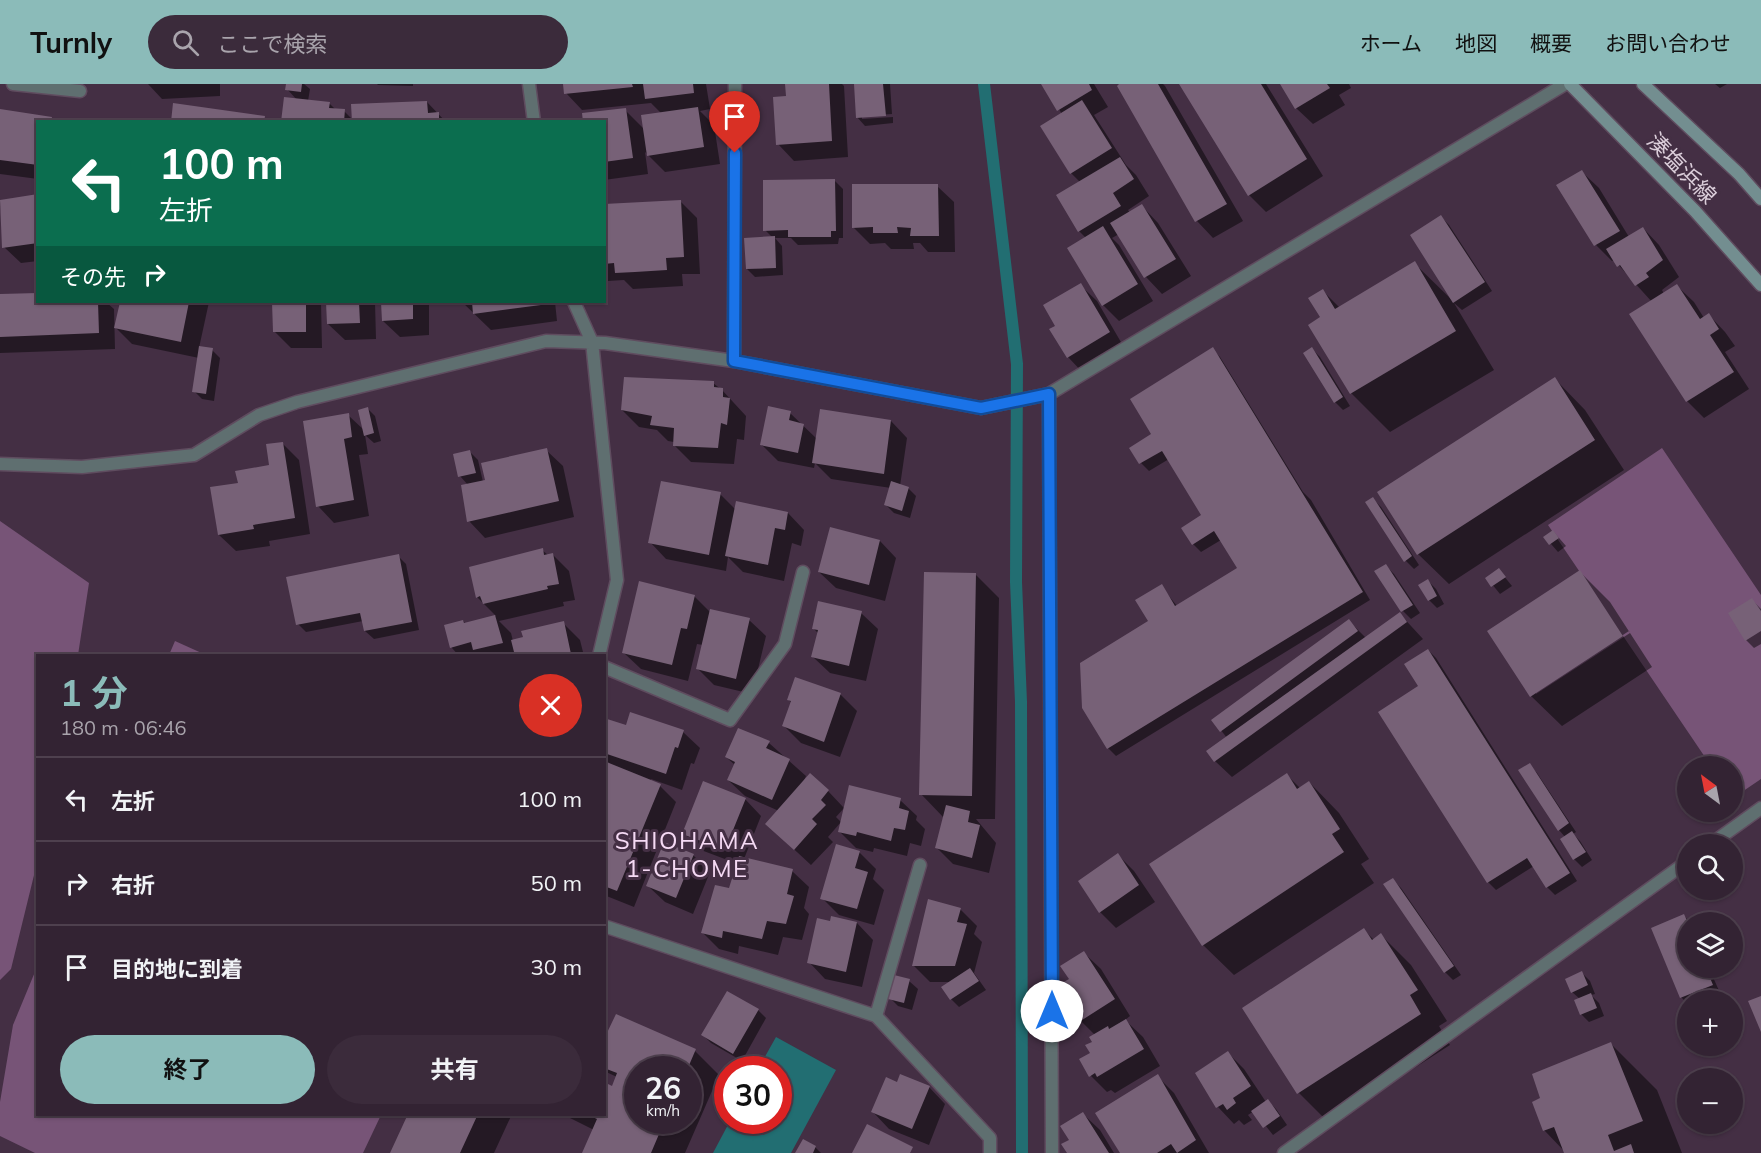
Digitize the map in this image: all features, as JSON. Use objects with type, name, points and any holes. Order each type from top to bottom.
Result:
[{"type":"main road","name":"湊塩浜線","points":[[1569,84],[1695,211],[1761,285]]},
{"type":"main road","name":"湊塩浜線","points":[[1643,84],[1739,174],[1761,200]]},
{"type":"street","points":[[13,84],[80,91]]},
{"type":"street","points":[[529,84],[534,120]]},
{"type":"street","points":[[734,361],[735,84]]},
{"type":"street","points":[[0,464],[82,467],[194,455],[259,415],[297,402],[546,341],[592,342],[734,361],[981,408],[1049,394],[1565,84]]},
{"type":"street","points":[[574,303],[592,342],[616,580],[599,654]]},
{"type":"street","points":[[1049,394],[1052,1153]]},
{"type":"street","points":[[606,669],[730,720],[785,644],[803,572]]},
{"type":"street","points":[[1725,834],[1761,808]]},
{"type":"street","points":[[876,1016],[920,865]]},
{"type":"street","points":[[1284,1153],[1677,869]]},
{"type":"street","points":[[606,927],[876,1016],[990,1138],[990,1153]]},
{"type":"shaded area","points":[[1662,448],[1761,595],[1761,779],[1743,791],[1743,756],[1704,756],[1548,525]]},
{"type":"shaded area","points":[[0,521],[89,583],[78,654],[36,654],[36,867],[11,969],[0,980]]},
{"type":"shaded area","points":[[175,641],[204,654],[169,654]]},
{"type":"shaded area","points":[[36,969],[36,1116],[381,1116],[363,1153],[35,1153],[0,1136],[0,1102],[13,1025]]},
{"type":"shaded area","points":[[776,1037],[836,1070],[791,1153],[713,1153],[723,1134],[792,1134],[792,1056],[765,1056]]},
{"type":"building","points":[[286,84],[302,84],[301,92],[285,90]]},
{"type":"building","points":[[563,84],[632,84],[633,87],[564,94]]},
{"type":"building","points":[[643,84],[693,84],[694,93],[645,99]]},
{"type":"building","points":[[785,84],[829,84],[832,141],[776,145],[773,97],[786,96]]},
{"type":"building","points":[[854,84],[883,84],[886,116],[856,118]]},
{"type":"building","points":[[1041,84],[1089,84],[1092,90],[1057,111]]},
{"type":"building","points":[[1119,84],[1158,84],[1227,204],[1195,222],[1117,86]]},
{"type":"building","points":[[1179,84],[1261,84],[1307,159],[1248,196]]},
{"type":"building","points":[[1280,84],[1327,84],[1330,88],[1295,109]]},
{"type":"building","points":[[284,97],[330,102],[329,108],[345,109],[344,120],[281,120]]},
{"type":"building","points":[[1082,100],[1112,148],[1070,174],[1040,126]]},
{"type":"building","points":[[427,101],[428,113],[439,112],[439,120],[352,120],[351,104]]},
{"type":"building","points":[[173,103],[265,116],[264,120],[171,120]]},
{"type":"building","points":[[698,107],[704,147],[647,156],[641,115]]},
{"type":"building","points":[[626,108],[633,158],[606,162],[606,120],[583,120],[582,113]]},
{"type":"building","points":[[0,109],[52,117],[51,120],[36,120],[36,165],[0,160]]},
{"type":"building","points":[[1120,157],[1134,179],[1113,193],[1121,206],[1078,232],[1056,195]]},
{"type":"building","points":[[1582,170],[1620,231],[1594,246],[1556,185]]},
{"type":"building","points":[[835,179],[836,231],[831,231],[831,237],[788,237],[788,230],[763,231],[763,180]]},
{"type":"building","points":[[852,184],[938,184],[939,236],[910,236],[911,228],[897,227],[898,233],[873,233],[873,227],[852,228]]},
{"type":"building","points":[[36,194],[36,243],[2,248],[0,200]]},
{"type":"building","points":[[681,200],[684,257],[666,258],[667,270],[615,273],[614,263],[606,264],[606,204]]},
{"type":"building","points":[[1142,204],[1176,259],[1144,278],[1110,223]]},
{"type":"building","points":[[1441,215],[1485,282],[1453,303],[1410,235]]},
{"type":"building","points":[[1103,226],[1138,284],[1102,306],[1067,248]]},
{"type":"building","points":[[1643,227],[1663,260],[1646,273],[1649,277],[1635,286],[1620,265],[1617,267],[1606,249]]},
{"type":"building","points":[[775,236],[776,268],[746,269],[744,238]]},
{"type":"building","points":[[1415,261],[1456,331],[1350,394],[1308,325],[1320,317],[1308,298],[1323,289],[1335,309]]},
{"type":"building","points":[[1081,283],[1110,332],[1067,358],[1049,329],[1055,326],[1043,305]]},
{"type":"building","points":[[1677,284],[1700,319],[1709,313],[1719,329],[1710,335],[1734,372],[1686,402],[1629,314]]},
{"type":"building","points":[[36,293],[36,303],[98,303],[99,333],[0,337],[0,294]]},
{"type":"building","points":[[120,303],[189,303],[181,342],[114,328]]},
{"type":"building","points":[[272,303],[306,303],[306,332],[273,332]]},
{"type":"building","points":[[326,303],[359,303],[360,323],[327,324]]},
{"type":"building","points":[[381,303],[413,303],[413,319],[382,321]]},
{"type":"building","points":[[472,303],[541,303],[541,305],[473,314]]},
{"type":"building","points":[[199,346],[213,348],[206,394],[192,392]]},
{"type":"building","points":[[1213,347],[1363,592],[1107,749],[1082,708],[1080,663],[1148,621],[1135,600],[1162,584],[1175,606],[1237,568],[1214,531],[1192,545],[1181,528],[1201,515],[1162,451],[1139,464],[1129,448],[1151,434],[1130,399]]},
{"type":"building","points":[[1312,347],[1343,397],[1334,403],[1303,353]]},
{"type":"building","points":[[624,377],[714,381],[714,387],[723,388],[723,397],[730,398],[727,425],[721,423],[718,448],[673,446],[674,428],[650,425],[652,416],[621,410]]},
{"type":"building","points":[[1555,377],[1595,440],[1417,555],[1377,492]]},
{"type":"building","points":[[768,406],[791,411],[789,420],[804,424],[798,453],[760,445]]},
{"type":"building","points":[[368,407],[374,433],[364,436],[358,410]]},
{"type":"building","points":[[820,409],[891,420],[884,474],[812,463]]},
{"type":"building","points":[[349,413],[352,437],[344,439],[354,500],[316,507],[303,421]]},
{"type":"building","points":[[283,442],[295,518],[253,525],[254,529],[218,535],[210,487],[238,483],[235,471],[269,465],[266,444]]},
{"type":"building","points":[[547,448],[559,501],[467,522],[461,485],[485,480],[481,463]]},
{"type":"building","points":[[470,450],[476,473],[458,477],[453,454]]},
{"type":"building","points":[[661,481],[721,492],[709,555],[648,543]]},
{"type":"building","points":[[891,481],[909,487],[902,511],[884,505]]},
{"type":"building","points":[[1373,497],[1412,556],[1404,562],[1365,502]]},
{"type":"building","points":[[736,501],[788,512],[785,530],[775,528],[768,565],[725,556]]},
{"type":"building","points":[[830,527],[880,540],[869,585],[818,572]]},
{"type":"building","points":[[1553,530],[1559,538],[1549,545],[1543,537]]},
{"type":"building","points":[[543,548],[544,555],[553,553],[559,584],[547,586],[548,589],[483,604],[480,596],[476,598],[469,567]]},
{"type":"building","points":[[399,554],[412,622],[364,631],[360,613],[296,625],[286,577]]},
{"type":"building","points":[[1386,564],[1413,605],[1401,612],[1374,571]]},
{"type":"building","points":[[1499,568],[1506,577],[1491,587],[1485,578]]},
{"type":"building","points":[[1580,570],[1623,636],[1530,697],[1487,631]]},
{"type":"building","points":[[924,572],[976,573],[972,796],[919,795]]},
{"type":"building","points":[[1428,579],[1437,596],[1428,601],[1418,585]]},
{"type":"building","points":[[639,581],[695,595],[687,629],[681,628],[672,665],[622,653]]},
{"type":"building","points":[[1752,598],[1761,611],[1761,631],[1745,641],[1728,613]]},
{"type":"building","points":[[818,601],[862,611],[849,666],[811,657],[818,630],[812,629]]},
{"type":"building","points":[[710,609],[750,618],[736,679],[696,669]]},
{"type":"building","points":[[1400,612],[1407,622],[1214,762],[1206,751]]},
{"type":"building","points":[[495,615],[503,643],[473,650],[471,642],[450,648],[444,625],[463,620],[464,623]]},
{"type":"building","points":[[1349,619],[1358,631],[1220,732],[1211,720]]},
{"type":"building","points":[[564,621],[571,654],[514,654],[511,640],[523,637],[521,631]]},
{"type":"building","points":[[1428,649],[1570,873],[1546,888],[1527,858],[1487,883],[1378,712],[1418,686],[1404,664]]},
{"type":"building","points":[[795,677],[841,693],[824,742],[782,726],[791,701],[787,700]]},
{"type":"building","points":[[630,712],[684,730],[678,748],[675,747],[666,774],[606,754],[606,719],[626,725]]},
{"type":"building","points":[[738,728],[770,741],[766,748],[790,759],[772,800],[727,780],[735,762],[725,757]]},
{"type":"building","points":[[606,762],[661,784],[617,891],[606,887]]},
{"type":"building","points":[[1530,763],[1569,823],[1558,831],[1518,770]]},
{"type":"building","points":[[810,773],[829,790],[821,800],[826,805],[812,819],[817,824],[794,850],[765,824]]},
{"type":"building","points":[[1287,773],[1297,789],[1309,781],[1340,829],[1332,834],[1344,852],[1202,946],[1149,864]]},
{"type":"building","points":[[703,781],[746,798],[725,850],[682,834]]},
{"type":"building","points":[[849,785],[901,798],[899,808],[909,811],[905,830],[894,828],[891,841],[857,832],[856,836],[838,832]]},
{"type":"building","points":[[946,805],[970,811],[968,822],[980,825],[972,858],[935,848]]},
{"type":"building","points":[[1572,831],[1586,852],[1573,860],[1560,839]]},
{"type":"building","points":[[664,842],[694,854],[676,898],[646,886]]},
{"type":"building","points":[[836,844],[860,851],[855,868],[868,872],[857,909],[820,899]]},
{"type":"building","points":[[1118,853],[1139,885],[1099,913],[1078,881]]},
{"type":"building","points":[[739,856],[793,869],[787,894],[794,896],[786,924],[767,921],[762,939],[723,931],[722,938],[701,933],[715,885],[729,888]]},
{"type":"building","points":[[1393,878],[1454,966],[1444,973],[1383,884]]},
{"type":"building","points":[[928,899],[961,908],[957,922],[967,924],[955,966],[912,966]]},
{"type":"building","points":[[831,916],[857,922],[846,972],[807,963],[817,918],[830,921]]},
{"type":"building","points":[[1677,917],[1677,978],[1710,978],[1713,985],[1700,990],[1677,991],[1651,928]]},
{"type":"building","points":[[1364,928],[1372,940],[1381,933],[1418,990],[1410,995],[1421,1014],[1297,1094],[1242,1008]]},
{"type":"building","points":[[1084,951],[1115,999],[1079,1022],[1057,986],[1069,979],[1060,966]]},
{"type":"building","points":[[970,968],[979,981],[950,1000],[941,987]]},
{"type":"building","points":[[1582,971],[1588,985],[1571,993],[1565,979]]},
{"type":"building","points":[[894,975],[910,979],[904,1003],[888,999]]},
{"type":"building","points":[[727,991],[759,1009],[733,1054],[701,1035]]},
{"type":"building","points":[[1591,993],[1597,1008],[1580,1015],[1574,1000]]},
{"type":"building","points":[[1761,996],[1761,1032],[1748,1001]]},
{"type":"building","points":[[616,1014],[696,1049],[693,1056],[624,1056],[624,1134],[659,1134],[651,1153],[582,1153],[597,1119],[590,1116],[606,1116],[606,1083],[612,1086],[617,1073],[606,1069],[606,1035]]},
{"type":"building","points":[[1126,1019],[1144,1049],[1097,1077],[1095,1073],[1089,1077],[1079,1059],[1090,1053],[1085,1045],[1092,1042],[1089,1037]]},
{"type":"building","points":[[1611,1042],[1643,1121],[1608,1135],[1614,1151],[1631,1144],[1634,1153],[1564,1153],[1554,1127],[1543,1131],[1532,1102],[1540,1098],[1532,1074]]},
{"type":"building","points":[[1228,1051],[1251,1086],[1233,1098],[1236,1103],[1227,1110],[1223,1104],[1216,1108],[1195,1073]]},
{"type":"building","points":[[900,1074],[930,1086],[912,1129],[871,1112],[886,1077],[897,1082]]},
{"type":"building","points":[[1158,1074],[1196,1140],[1177,1153],[1171,1144],[1157,1153],[1120,1153],[1095,1113]]},
{"type":"building","points":[[1268,1099],[1280,1116],[1263,1128],[1251,1111]]},
{"type":"building","points":[[1083,1112],[1109,1153],[1067,1153],[1061,1144],[1069,1140],[1060,1126]]},
{"type":"building","points":[[407,1116],[477,1116],[460,1153],[390,1153]]},
{"type":"building","points":[[867,1124],[913,1147],[910,1153],[852,1153]]},
{"type":"building","points":[[803,1139],[816,1146],[813,1153],[795,1153]]},
{"type":"waterway","points":[[984,84],[1017,364],[1016,582],[1021,702],[1022,1153]]},
{"type":"district","name":"SHIOHAMA 1-CHOME","points":[[687,854]]},
{"type":"route","points":[[735,153],[734,361],[981,408],[1049,394],[1052,1011]]}]
